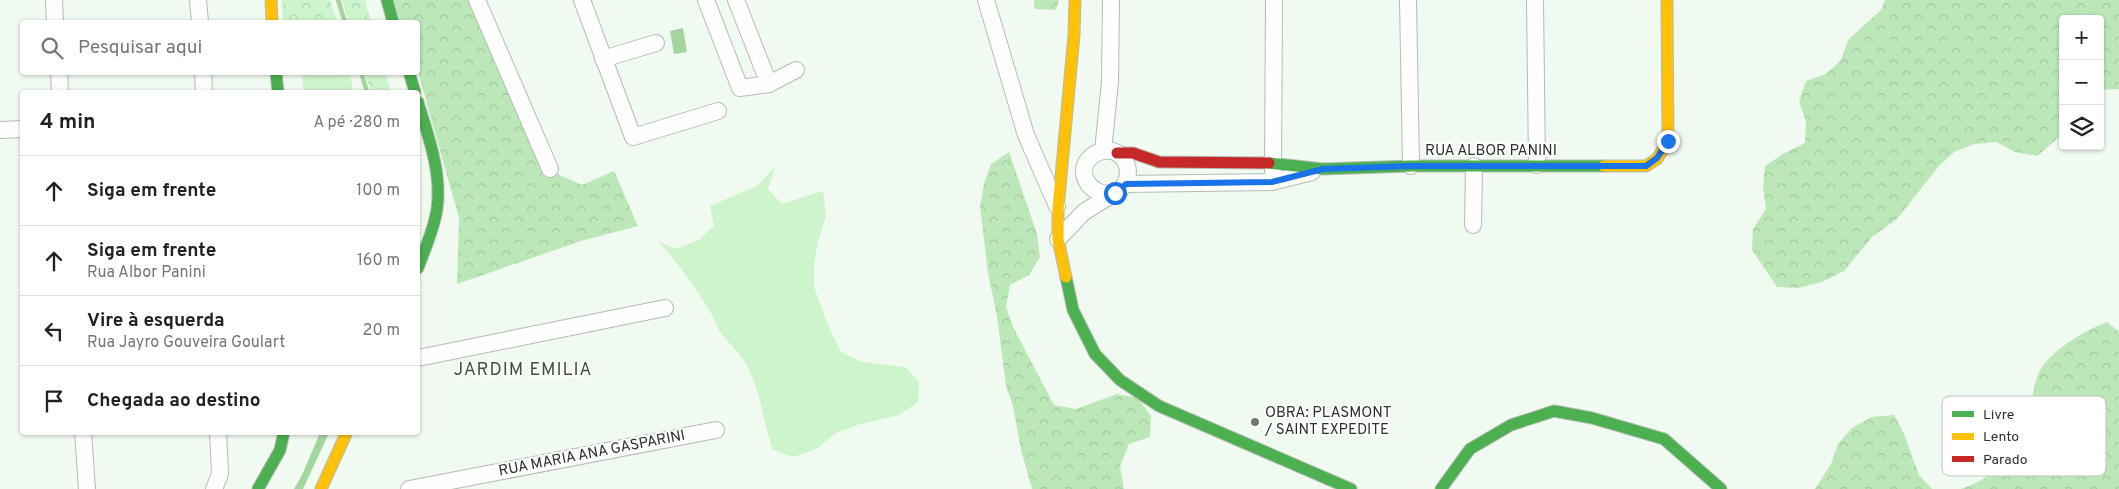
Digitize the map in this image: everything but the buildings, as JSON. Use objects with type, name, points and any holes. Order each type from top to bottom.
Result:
[{"type":"street","points":[[54,0],[56,20]]},
{"type":"street","points":[[198,0],[200,20]]},
{"type":"street","points":[[271,0],[272,20]]},
{"type":"street","points":[[387,0],[393,20]]},
{"type":"street","points":[[477,0],[550,169]]},
{"type":"street","points":[[582,0],[633,137],[718,111]]},
{"type":"street","points":[[706,0],[740,88],[769,84],[796,70]]},
{"type":"street","points":[[736,0],[769,84]]},
{"type":"street","points":[[986,0],[1026,135],[1058,209]]},
{"type":"street","points":[[1075,0],[1074,35],[1058,209],[1058,239],[1073,310],[1095,354],[1120,380],[1159,406],[1351,489]]},
{"type":"street","points":[[1111,0],[1110,82],[1104,154],[1084,170],[1087,183],[1096,192],[1102,194],[1120,189],[1272,182],[1323,169]]},
{"type":"street","points":[[1272,182],[1274,163],[1274,0]]},
{"type":"street","points":[[1408,0],[1410,166]]},
{"type":"street","points":[[1535,0],[1537,165]]},
{"type":"street","name":"RUA ALBOR PANINI","points":[[1104,154],[1133,152],[1159,162],[1274,163],[1323,169],[1410,166],[1646,166],[1657,158],[1668,141],[1667,0]]},
{"type":"street","points":[[603,59],[656,43]]},
{"type":"street","points":[[59,75],[60,90]]},
{"type":"street","points":[[203,75],[204,90]]},
{"type":"street","points":[[276,75],[278,90]]},
{"type":"street","points":[[409,75],[413,90]]},
{"type":"street","points":[[420,109],[435,158],[438,202],[429,240],[420,263]]},
{"type":"street","points":[[0,130],[20,129]]},
{"type":"street","points":[[1058,239],[1084,212],[1120,189],[1129,170],[1123,158],[1104,154],[1063,159]]},
{"type":"street","points":[[1473,225],[1474,166]]},
{"type":"street","points":[[420,358],[665,308]]},
{"type":"street","points":[[1441,489],[1470,448],[1511,425],[1554,412],[1592,418],[1664,439],[1721,489]]},
{"type":"street","name":"RUA MARIA ANA GASPARINI","points":[[409,489],[716,430]]},
{"type":"street","points":[[83,435],[87,489]]},
{"type":"street","points":[[214,489],[220,474],[218,435]]},
{"type":"street","points":[[258,489],[280,450],[283,435]]},
{"type":"street","points":[[321,489],[346,435]]},
{"type":"green space","points":[[282,0],[330,0],[337,20],[283,20]]},
{"type":"green space","points":[[342,0],[365,0],[370,20],[348,20]]},
{"type":"green space","points":[[393,0],[472,0],[549,170],[582,185],[614,171],[638,226],[581,241],[457,284],[459,218],[419,75],[420,20],[399,20]]},
{"type":"green space","points":[[1034,0],[1059,0],[1056,10],[1035,9]]},
{"type":"green space","points":[[1885,0],[2119,0],[2119,89],[2104,90],[2104,15],[2059,15],[2059,137],[2037,156],[2015,152],[1996,142],[1974,144],[1954,152],[1939,166],[1897,219],[1872,237],[1844,271],[1822,282],[1798,288],[1777,287],[1752,250],[1753,229],[1766,209],[1763,187],[1765,166],[1805,143],[1806,122],[1799,101],[1806,81],[1826,74],[1841,60],[1848,40],[1881,10]]},
{"type":"green space","points":[[302,75],[350,75],[353,90],[304,90]]},
{"type":"green space","points":[[366,75],[386,75],[390,90],[370,90]]},
{"type":"green space","points":[[1009,152],[1037,234],[1040,257],[1029,275],[1010,285],[1006,307],[1013,327],[1054,405],[1076,409],[1117,394],[1138,398],[1151,416],[1150,437],[1129,444],[1120,466],[1124,489],[1032,489],[1021,450],[1013,406],[1006,386],[997,316],[988,273],[980,206],[984,184],[991,164]]},
{"type":"green space","points":[[775,167],[768,189],[782,204],[823,191],[826,216],[814,264],[814,287],[830,330],[841,352],[862,362],[905,367],[919,382],[918,402],[899,415],[857,425],[836,433],[816,449],[793,457],[773,450],[756,387],[745,361],[721,333],[692,283],[659,242],[676,249],[699,240],[714,226],[710,206],[757,186]]},
{"type":"green space","points":[[2107,322],[2119,332],[2119,489],[1961,489],[1989,476],[2106,476],[2106,396],[2033,396],[2038,375],[2049,358],[2088,330]]},
{"type":"green space","points":[[1894,415],[1904,434],[1919,475],[1932,489],[1815,489],[1831,464],[1838,444],[1852,428],[1872,417]]},
{"type":"shaded area","points":[[683,28],[687,52],[674,54],[670,31]]},
{"type":"shaded area","points":[[319,435],[328,435],[303,489],[294,489]]},
{"type":"waterway","points":[[338,0],[344,20]]},
{"type":"waterway","points":[[362,75],[366,90]]},
{"type":"traffic: fast","points":[[387,0],[392,20]]},
{"type":"traffic: fast","points":[[276,75],[278,90]]},
{"type":"traffic: fast","points":[[410,75],[414,90]]},
{"type":"traffic: fast","points":[[420,108],[430,141],[438,181],[437,209],[434,224],[420,263]]},
{"type":"traffic: fast","points":[[1269,163],[1323,169],[1411,166],[1604,166]]},
{"type":"traffic: fast","points":[[1066,277],[1073,310],[1095,354],[1120,380],[1159,406],[1351,489]]},
{"type":"traffic: fast","points":[[1441,489],[1470,449],[1511,425],[1554,411],[1592,418],[1664,439],[1721,489]]},
{"type":"traffic: fast","points":[[258,489],[280,450],[283,435]]},
{"type":"traffic: slow","points":[[271,0],[272,20]]},
{"type":"traffic: slow","points":[[1066,277],[1058,239],[1058,209],[1074,35],[1075,0]]},
{"type":"traffic: slow","points":[[1604,166],[1646,166],[1657,159],[1668,141],[1667,0]]},
{"type":"traffic: slow","points":[[321,489],[346,435]]},
{"type":"traffic: jam","points":[[1117,153],[1133,153],[1159,162],[1269,163]]},
{"type":"place","name":"OBRA: PLASMONT / SAINT EXPEDITE","points":[[1255,422]]},
{"type":"district","name":"JARDIM EMILIA","points":[[523,370]]},
{"type":"route","points":[[1115,193],[1126,184],[1272,182],[1323,169],[1410,166],[1646,166],[1657,158],[1668,141]]}]
